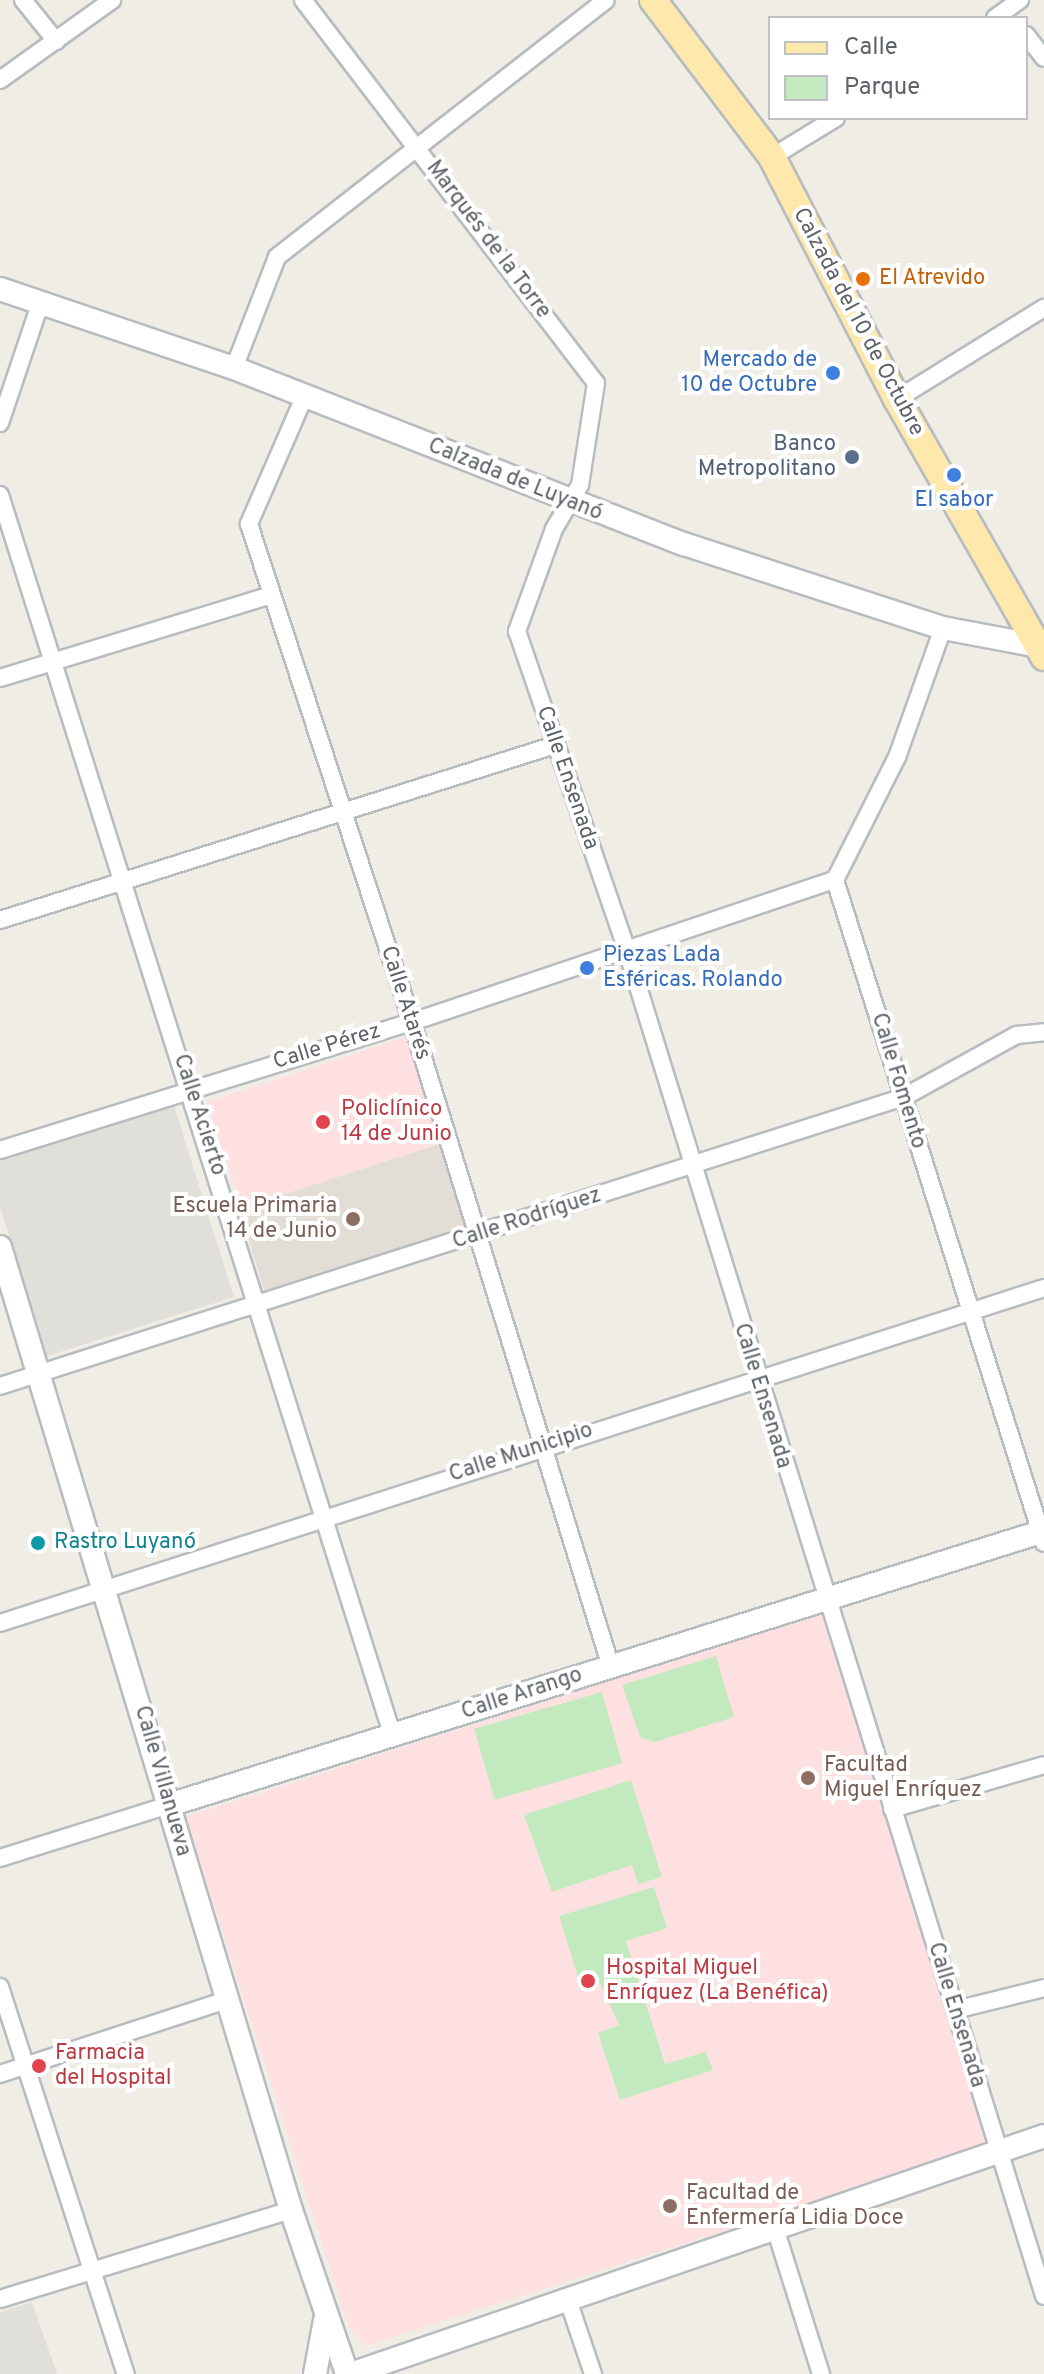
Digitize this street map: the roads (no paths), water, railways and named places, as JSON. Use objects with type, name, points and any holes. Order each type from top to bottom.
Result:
[{"type":"main road","name":"Calzada del 10 de Octubre","points":[[656,1],[772,157],[897,399],[1041,652]]},
{"type":"street","points":[[23,0],[56,41]]},
{"type":"street","points":[[0,80],[112,0]]},
{"type":"street","name":"Marqués de la Torre","points":[[303,0],[596,383],[580,485],[568,502]]},
{"type":"street","points":[[234,368],[277,257],[606,0]]},
{"type":"street","points":[[1003,12],[1020,0]]},
{"type":"street","points":[[1028,38],[1044,58]]},
{"type":"street","points":[[772,157],[833,120]]},
{"type":"street","name":"Calzada de Luyanó","points":[[0,289],[234,368],[568,502],[943,628],[1041,652]]},
{"type":"street","points":[[0,423],[41,301]]},
{"type":"street","points":[[897,399],[1044,308]]},
{"type":"street","name":"Calle Atarés","points":[[305,395],[249,524],[412,1022],[610,1664]]},
{"type":"street","name":"Calle Acierto","points":[[0,495],[51,663],[191,1088],[393,1737]]},
{"type":"street","name":"Calle Ensenada","points":[[568,502],[517,625],[627,951],[756,1378],[1044,2296]]},
{"type":"street","points":[[0,678],[271,595]]},
{"type":"street","points":[[835,880],[897,757],[943,628]]},
{"type":"street","points":[[0,920],[343,809],[555,745]]},
{"type":"street","name":"Calle Pérez","points":[[0,1150],[191,1088],[412,1022],[835,880]]},
{"type":"street","name":"Calle Fomento","points":[[835,880],[1043,1535]]},
{"type":"street","name":"Calle Rodríguez","points":[[0,1386],[904,1097],[1017,1035],[1044,1032]]},
{"type":"street","name":"Calle Villanueva","points":[[0,1247],[40,1373],[51,1423],[107,1589],[226,2000],[291,2210],[325,2315],[349,2374]]},
{"type":"street","name":"Calle Municipio","points":[[0,1623],[323,1516],[1044,1288]]},
{"type":"street","name":"Calle Arango","points":[[0,1858],[393,1737],[826,1596],[1043,1535]]},
{"type":"street","points":[[892,1809],[1044,1765]]},
{"type":"street","points":[[0,1987],[126,2374]]},
{"type":"street","points":[[955,2010],[1044,1988]]},
{"type":"street","points":[[0,2074],[226,2000]]},
{"type":"street","points":[[349,2374],[1044,2136]]},
{"type":"street","points":[[0,2299],[291,2210]]},
{"type":"street","points":[[775,2228],[821,2374]]},
{"type":"street","points":[[568,2300],[593,2374]]},
{"type":"street","points":[[315,2374],[325,2315]]},
{"type":"place","name":"El Atrevido","points":[[863,279]]},
{"type":"place","name":"Mercado de 10 de Octubre","points":[[833,373]]},
{"type":"place","name":"Banco Metropolitano","points":[[852,457]]},
{"type":"place","name":"El sabor","points":[[954,475]]},
{"type":"place","name":"Piezas Lada Esféricas. Rolando","points":[[587,968]]},
{"type":"place","name":"Policlínico 14 de Junio","points":[[323,1122]]},
{"type":"place","name":"Escuela Primaria 14 de Junio","points":[[353,1219]]},
{"type":"place","name":"Rastro Luyanó","points":[[38,1543]]},
{"type":"place","name":"Facultad Miguel Enríquez","points":[[808,1778]]},
{"type":"place","name":"Hospital Miguel Enríquez (La Benéfica)","points":[[588,1981]]},
{"type":"place","name":"Farmacia del Hospital","points":[[39,2066]]},
{"type":"place","name":"Facultad de Enfermería Lidia Doce","points":[[670,2206]]}]
